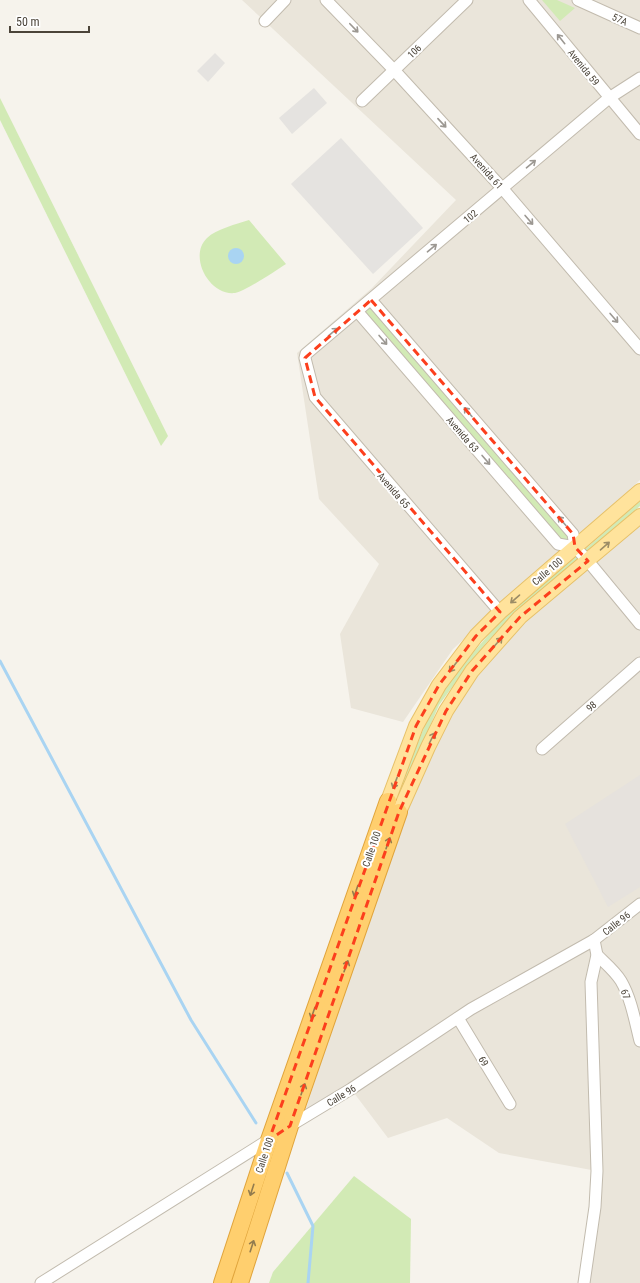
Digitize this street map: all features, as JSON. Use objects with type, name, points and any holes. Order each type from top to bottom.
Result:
[{"type":"highway","name":"Calle 100","points":[[240,1283],[393,807]]},
{"type":"highway","name":"Calle 100","points":[[222,1283],[269,1140],[393,807]]},
{"type":"main road","name":"Calle 100","points":[[393,807],[416,726],[439,685],[476,636],[500,612],[640,491]]},
{"type":"main road","name":"Calle 100","points":[[393,807],[428,747],[443,717],[472,671],[520,617],[640,516]]},
{"type":"street","points":[[265,21],[285,0]]},
{"type":"street","name":"Avenida 61","points":[[326,0],[394,70],[502,188],[640,349]]},
{"type":"street","name":"106","points":[[362,101],[467,0]]},
{"type":"street","name":"Avenida 59","points":[[529,0],[640,134]]},
{"type":"street","name":"57A","points":[[578,0],[640,28]]},
{"type":"street","name":"102","points":[[305,358],[306,354],[609,98],[640,78]]},
{"type":"street","name":"Avenida 63","points":[[370,300],[573,534],[575,547],[640,624]]},
{"type":"street","name":"Avenida 63","points":[[357,311],[558,544],[575,547]]},
{"type":"street","name":"Avenida 65","points":[[305,358],[315,397],[500,612]]},
{"type":"street","name":"98","points":[[542,749],[640,663]]},
{"type":"street","name":"Calle 96","points":[[41,1283],[351,1089],[458,1018],[594,940],[639,906]]},
{"type":"street","points":[[584,1283],[595,1207],[597,1171],[591,982],[597,955],[594,940]]},
{"type":"street","name":"67","points":[[597,955],[616,973],[622,982],[632,1008],[640,1041]]},
{"type":"street","name":"69","points":[[458,1018],[510,1104]]},
{"type":"highlighted area","points":[[371,300],[573,534],[575,547],[588,561],[520,617],[472,671],[446,711],[399,812],[290,1126],[269,1140],[416,726],[439,685],[476,636],[500,612],[315,397],[305,358]]},
{"type":"shaded area","points":[[242,0],[640,0],[640,480],[453,649],[403,722],[351,708],[340,634],[379,564],[319,499],[297,353],[372,288],[456,200]]},
{"type":"shaded area","points":[[215,53],[225,63],[208,82],[197,71]]},
{"type":"shaded area","points":[[314,88],[327,103],[292,134],[279,118]]},
{"type":"shaded area","points":[[341,138],[423,228],[373,274],[291,184]]},
{"type":"shaded area","points":[[640,516],[640,1283],[584,1283],[597,1171],[499,1153],[447,1118],[388,1138],[351,1089],[303,1118],[412,781],[472,671]]},
{"type":"shaded area","points":[[640,775],[640,887],[608,907],[565,824]]},
{"type":"green space","points":[[542,0],[557,0],[575,8],[560,21]]},
{"type":"green space","points":[[0,98],[168,436],[161,446],[0,120]]},
{"type":"green space","points":[[249,220],[286,264],[246,289],[235,293],[226,292],[217,288],[210,282],[204,273],[200,255],[202,246],[207,238],[216,232]]},
{"type":"green space","points":[[370,304],[570,535],[570,543],[561,541],[362,311]]},
{"type":"green space","points":[[640,501],[640,506],[586,553],[583,551]]},
{"type":"green space","points":[[577,556],[579,558],[510,618],[487,642],[439,705],[394,810],[391,809],[436,702],[463,664],[506,615]]},
{"type":"green space","points":[[354,1176],[411,1219],[410,1283],[269,1283],[273,1272]]},
{"type":"water","points":[[233,248],[239,248],[244,253],[242,262],[239,264],[233,264],[228,259],[228,253]]},
{"type":"waterway","points":[[0,661],[191,1020],[256,1123]]},
{"type":"waterway","points":[[287,1173],[313,1226],[308,1283]]}]
